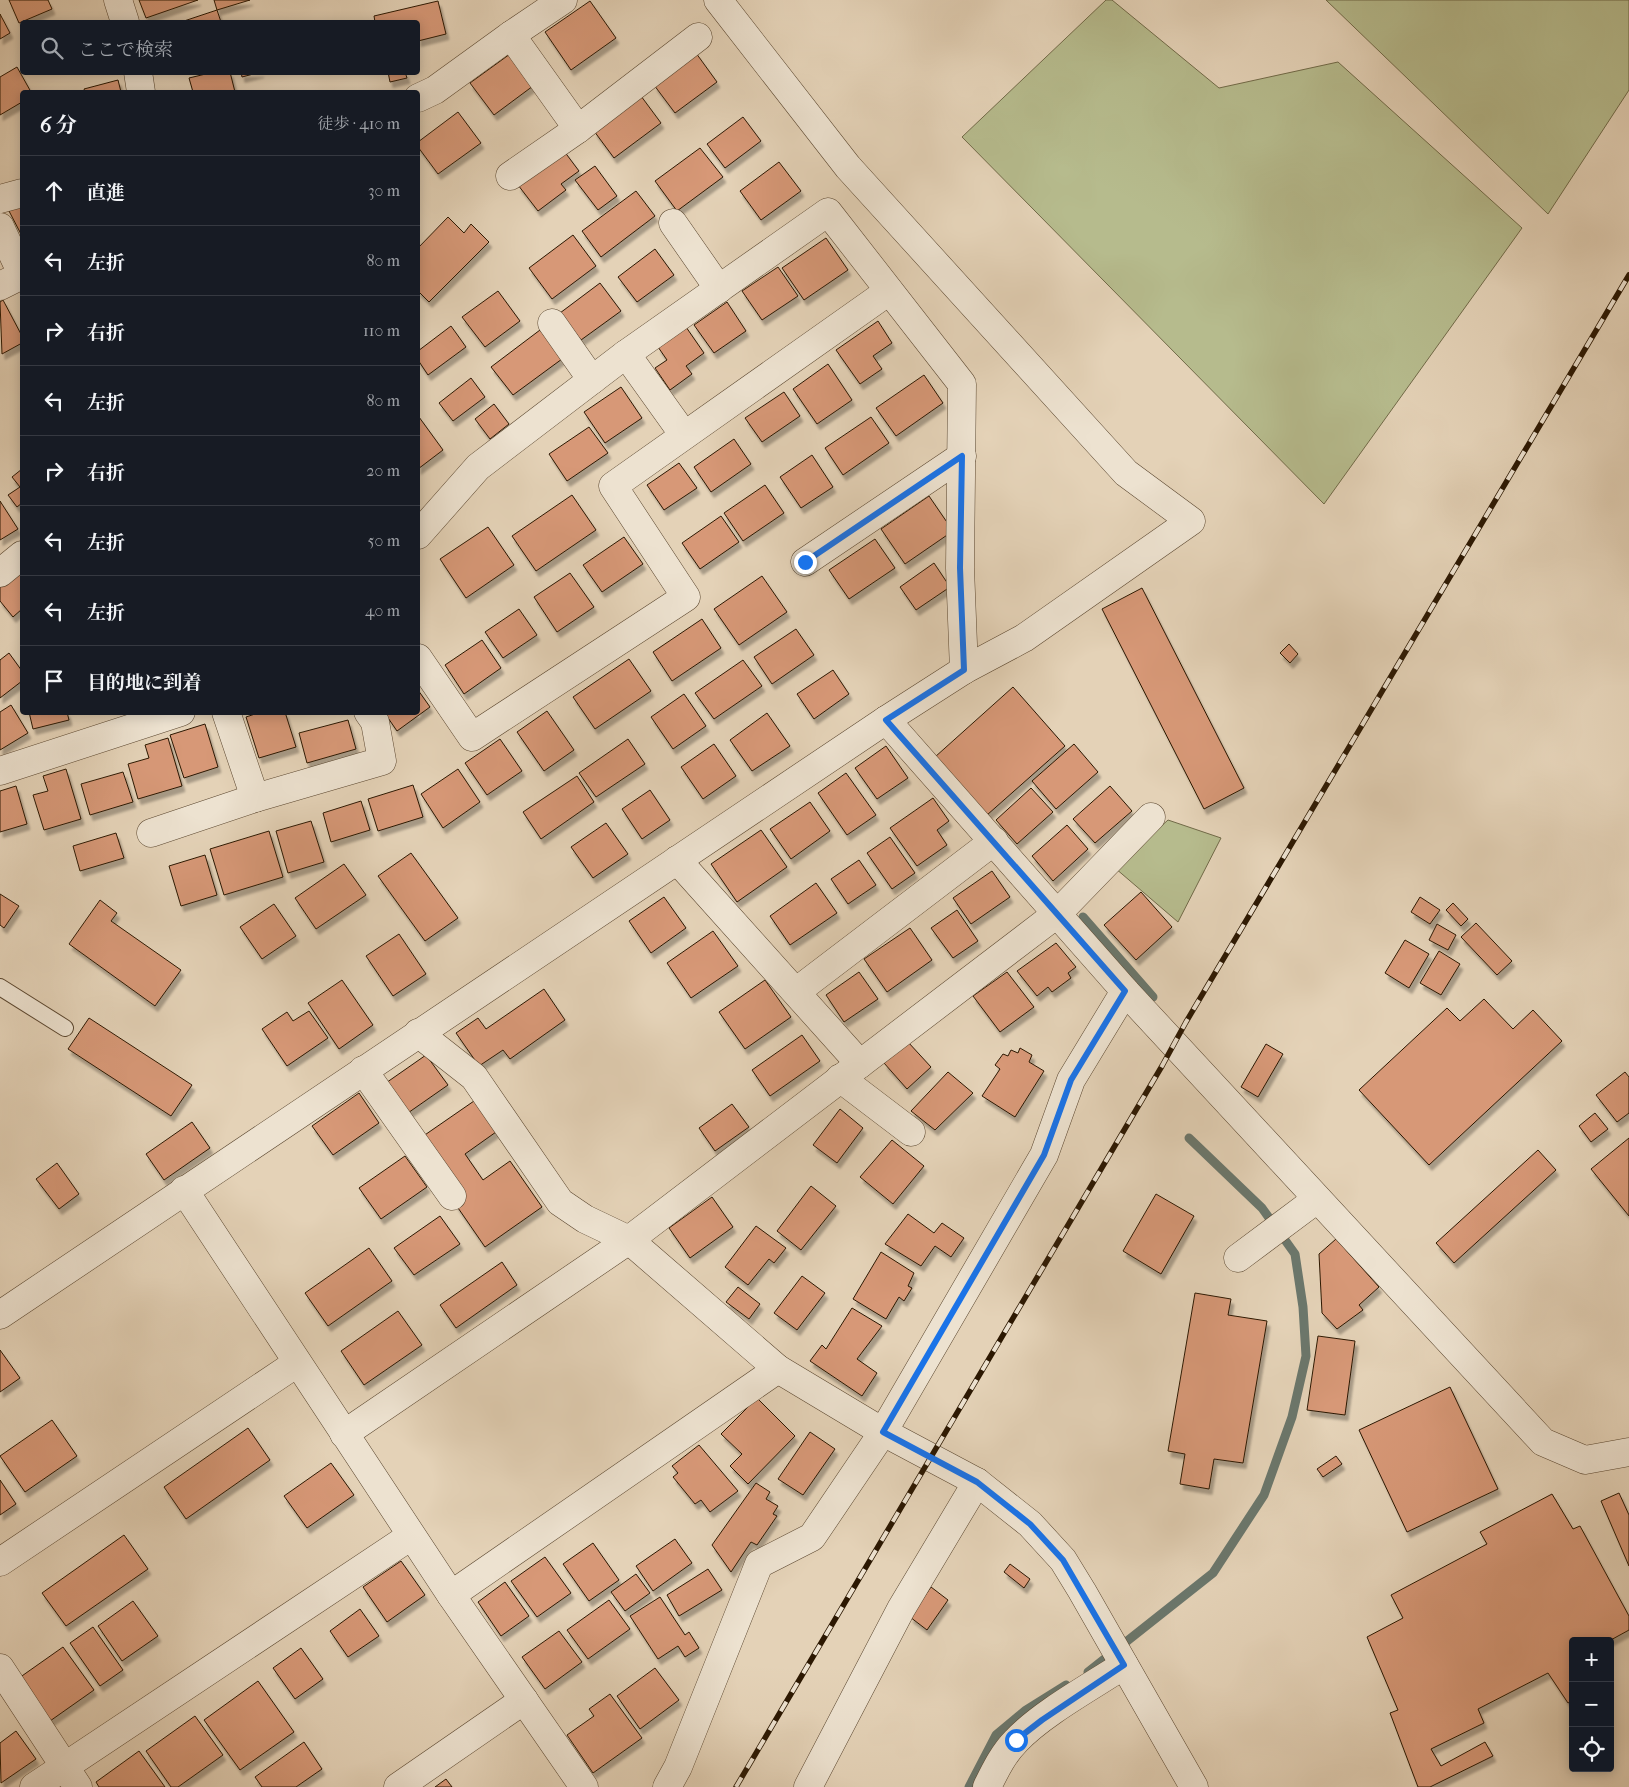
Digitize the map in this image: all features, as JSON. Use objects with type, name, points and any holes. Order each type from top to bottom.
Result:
[{"type":"street","points":[[118,0],[125,20]]},
{"type":"street","points":[[420,97],[436,90],[510,35],[563,0]]},
{"type":"street","points":[[0,1315],[886,720],[964,670],[1024,638],[1191,521],[1126,472],[848,167],[718,0]]},
{"type":"street","points":[[510,35],[578,129]]},
{"type":"street","points":[[510,176],[578,129],[698,37]]},
{"type":"street","points":[[138,75],[141,90]]},
{"type":"street","points":[[0,199],[20,193]]},
{"type":"street","points":[[420,533],[478,467],[626,354],[828,212],[962,384],[960,568],[964,670]]},
{"type":"street","points":[[673,223],[719,289]]},
{"type":"street","points":[[0,227],[20,270]]},
{"type":"street","points":[[0,286],[20,275]]},
{"type":"street","points":[[420,661],[472,736],[686,596],[613,486],[890,291]]},
{"type":"street","points":[[552,323],[592,380]]},
{"type":"street","points":[[626,354],[684,435]]},
{"type":"street","points":[[805,562],[962,456]]},
{"type":"street","points":[[0,573],[20,557]]},
{"type":"street","points":[[0,771],[172,715]]},
{"type":"street","points":[[227,715],[255,798]]},
{"type":"street","points":[[151,833],[255,798],[382,761],[375,722],[370,715]]},
{"type":"street","points":[[886,720],[1125,991],[1543,1442],[1585,1460],[1629,1452]]},
{"type":"street","points":[[344,1434],[629,1240],[1058,913],[1151,817]]},
{"type":"street","points":[[796,991],[994,841]]},
{"type":"street","points":[[677,860],[796,991],[850,1071],[910,1132]]},
{"type":"street","points":[[667,1787],[678,1767],[759,1564],[812,1536],[883,1432],[1044,1155],[1071,1080],[1125,991]]},
{"type":"street","points":[[418,1033],[474,1077],[560,1202],[585,1219],[629,1240],[778,1368],[883,1432],[977,1482],[1030,1524],[1063,1560],[1194,1787]]},
{"type":"street","points":[[363,1070],[452,1196]]},
{"type":"street","points":[[184,1190],[411,1536],[584,1787]]},
{"type":"street","points":[[1238,1258],[1317,1199]]},
{"type":"street","points":[[0,1562],[297,1363]]},
{"type":"street","points":[[451,1595],[778,1368]]},
{"type":"street","points":[[808,1787],[901,1609],[977,1482]]},
{"type":"street","points":[[34,1787],[71,1777],[411,1536]]},
{"type":"street","points":[[987,1787],[1002,1758],[1016,1740],[1042,1720],[1124,1665]]},
{"type":"street","points":[[0,1668],[71,1777]]},
{"type":"street","points":[[398,1787],[524,1700]]},
{"type":"lane","points":[[0,987],[65,1028]]},
{"type":"green space","points":[[1106,0],[1112,0],[1219,88],[1338,62],[1522,228],[1324,504],[962,137]]},
{"type":"green space","points":[[1326,0],[1629,0],[1629,90],[1548,214]]},
{"type":"green space","points":[[1168,820],[1221,838],[1178,922],[1115,868]]},
{"type":"building","points":[[9,0],[48,0],[52,9],[26,20],[20,20],[19,23]]},
{"type":"building","points":[[139,0],[198,0],[146,18]]},
{"type":"building","points":[[214,0],[250,0],[217,10]]},
{"type":"building","points":[[438,1],[446,34],[420,40],[420,20],[375,20],[374,16]]},
{"type":"building","points":[[590,1],[616,38],[571,70],[545,32]]},
{"type":"building","points":[[217,10],[220,20],[187,20]]},
{"type":"building","points":[[0,14],[10,33],[0,39]]},
{"type":"building","points":[[696,53],[717,82],[675,113],[654,85]]},
{"type":"building","points":[[510,54],[533,86],[494,115],[470,83]]},
{"type":"building","points":[[17,67],[30,90],[20,90],[20,103],[0,115],[0,77]]},
{"type":"building","points":[[202,75],[231,75],[234,90],[192,90],[189,78]]},
{"type":"building","points":[[389,75],[406,75],[407,78],[390,82]]},
{"type":"building","points":[[118,80],[120,90],[84,90]]},
{"type":"building","points":[[641,96],[661,123],[614,158],[594,131]]},
{"type":"building","points":[[458,112],[481,143],[438,174],[420,150],[420,140]]},
{"type":"building","points":[[743,117],[761,141],[725,168],[707,144]]},
{"type":"building","points":[[700,148],[723,177],[677,211],[655,181]]},
{"type":"building","points":[[564,151],[579,171],[561,184],[566,190],[538,211],[518,185]]},
{"type":"building","points":[[779,162],[801,191],[761,220],[740,191]]},
{"type":"building","points":[[595,166],[617,196],[598,210],[575,180]]},
{"type":"building","points":[[636,191],[655,216],[601,257],[582,231]]},
{"type":"building","points":[[20,205],[20,232],[9,211]]},
{"type":"building","points":[[448,217],[464,233],[471,224],[489,242],[429,302],[420,293],[420,246]]},
{"type":"building","points":[[573,235],[596,266],[552,299],[529,268]]},
{"type":"building","points":[[826,238],[848,270],[804,300],[782,268]]},
{"type":"building","points":[[655,249],[674,275],[637,302],[618,277]]},
{"type":"building","points":[[778,267],[798,296],[762,320],[742,291]]},
{"type":"building","points":[[600,283],[621,311],[581,340],[560,313]]},
{"type":"building","points":[[498,291],[520,321],[485,347],[462,317]]},
{"type":"building","points":[[3,300],[20,332],[20,344],[2,354],[0,302]]},
{"type":"building","points":[[727,302],[746,331],[714,353],[694,325]]},
{"type":"building","points":[[878,321],[892,343],[873,356],[882,369],[860,384],[836,350]]},
{"type":"building","points":[[451,326],[466,347],[428,375],[420,363],[420,349]]},
{"type":"building","points":[[686,327],[704,353],[686,366],[692,374],[670,390],[655,368],[667,360],[658,347]]},
{"type":"building","points":[[540,330],[562,359],[513,395],[491,367]]},
{"type":"building","points":[[828,364],[852,400],[817,424],[793,389]]},
{"type":"building","points":[[924,375],[943,403],[896,436],[876,408]]},
{"type":"building","points":[[471,378],[485,397],[453,421],[439,403]]},
{"type":"building","points":[[621,387],[642,418],[605,443],[584,412]]},
{"type":"building","points":[[784,392],[800,416],[762,442],[745,418]]},
{"type":"building","points":[[494,404],[509,424],[490,439],[475,419]]},
{"type":"building","points":[[871,417],[889,443],[843,475],[825,448]]},
{"type":"building","points":[[420,418],[443,450],[420,467]]},
{"type":"building","points":[[589,427],[608,453],[567,481],[549,454]]},
{"type":"building","points":[[734,439],[751,464],[711,492],[694,467]]},
{"type":"building","points":[[812,455],[833,487],[801,508],[780,477]]},
{"type":"building","points":[[679,463],[697,488],[664,510],[647,485]]},
{"type":"building","points":[[20,471],[20,487],[12,477]]},
{"type":"building","points":[[765,485],[784,513],[743,541],[724,513]]},
{"type":"building","points":[[20,487],[20,505],[17,507],[8,495]]},
{"type":"building","points":[[572,495],[596,530],[536,571],[512,536]]},
{"type":"building","points":[[929,496],[953,531],[905,564],[881,529]]},
{"type":"building","points":[[0,501],[18,529],[0,540]]},
{"type":"building","points":[[721,516],[739,542],[700,569],[682,543]]},
{"type":"building","points":[[488,527],[514,565],[466,598],[440,559]]},
{"type":"building","points":[[624,537],[643,564],[602,592],[583,565]]},
{"type":"building","points":[[875,539],[895,568],[849,599],[829,570]]},
{"type":"building","points":[[934,563],[950,587],[916,610],[900,587]]},
{"type":"building","points":[[20,567],[20,611],[13,617],[0,601],[0,583]]},
{"type":"building","points":[[570,573],[594,607],[557,632],[534,597]]},
{"type":"building","points":[[762,576],[787,612],[739,645],[714,609]]},
{"type":"building","points":[[1142,588],[1244,788],[1204,809],[1102,609]]},
{"type":"building","points":[[519,609],[537,635],[503,658],[485,632]]},
{"type":"building","points":[[702,619],[721,648],[672,681],[653,652]]},
{"type":"building","points":[[796,629],[814,655],[772,684],[754,657]]},
{"type":"building","points":[[482,640],[501,668],[464,694],[445,665]]},
{"type":"building","points":[[1289,644],[1298,654],[1290,663],[1280,653]]},
{"type":"building","points":[[9,653],[20,668],[20,683],[0,698],[0,660]]},
{"type":"building","points":[[629,659],[651,691],[595,729],[573,697]]},
{"type":"building","points":[[743,660],[762,686],[714,719],[695,693]]},
{"type":"building","points":[[833,670],[849,694],[814,719],[797,694]]},
{"type":"building","points":[[1013,687],[1065,746],[987,815],[935,757]]},
{"type":"building","points":[[420,693],[430,707],[420,714]]},
{"type":"building","points":[[684,694],[706,726],[673,749],[651,717]]},
{"type":"building","points":[[11,705],[28,733],[0,750],[0,712]]},
{"type":"building","points":[[547,711],[574,750],[544,771],[517,732]]},
{"type":"building","points":[[767,713],[790,746],[752,771],[730,740]]},
{"type":"building","points":[[30,715],[68,715],[69,720],[33,729]]},
{"type":"building","points":[[252,715],[286,715],[296,747],[259,758],[246,717]]},
{"type":"building","points":[[386,715],[419,715],[397,731]]},
{"type":"building","points":[[348,720],[356,749],[307,763],[299,733]]},
{"type":"building","points":[[205,724],[218,767],[184,778],[170,735]]},
{"type":"building","points":[[168,738],[182,786],[138,799],[128,764],[149,758],[145,745]]},
{"type":"building","points":[[500,739],[522,771],[487,795],[465,763]]},
{"type":"building","points":[[628,739],[645,764],[596,797],[579,773]]},
{"type":"building","points":[[714,744],[736,776],[703,799],[681,767]]},
{"type":"building","points":[[1074,744],[1098,772],[1056,809],[1032,781]]},
{"type":"building","points":[[886,746],[908,778],[877,799],[855,768]]},
{"type":"building","points":[[66,769],[81,819],[44,830],[33,795],[48,791],[43,776]]},
{"type":"building","points":[[458,769],[480,802],[443,828],[421,794]]},
{"type":"building","points":[[123,772],[133,802],[90,815],[81,784]]},
{"type":"building","points":[[846,773],[876,815],[847,835],[818,793]]},
{"type":"building","points":[[577,776],[594,802],[541,839],[523,812]]},
{"type":"building","points":[[413,785],[423,817],[378,831],[368,799]]},
{"type":"building","points":[[16,786],[27,824],[0,832],[0,791]]},
{"type":"building","points":[[1110,786],[1132,811],[1095,843],[1073,819]]},
{"type":"building","points":[[1031,788],[1053,812],[1017,844],[996,820]]},
{"type":"building","points":[[650,790],[670,820],[642,839],[622,809]]},
{"type":"building","points":[[933,798],[949,821],[937,830],[947,845],[917,866],[890,828]]},
{"type":"building","points":[[361,801],[370,830],[331,842],[323,813]]},
{"type":"building","points":[[810,802],[830,831],[791,859],[770,829]]},
{"type":"building","points":[[311,821],[324,862],[288,873],[276,831]]},
{"type":"building","points":[[606,823],[628,854],[593,878],[571,847]]},
{"type":"building","points":[[1067,825],[1088,849],[1053,881],[1032,856]]},
{"type":"building","points":[[761,830],[787,867],[737,902],[711,864]]},
{"type":"building","points":[[269,831],[283,877],[224,895],[210,849]]},
{"type":"building","points":[[116,833],[124,858],[80,871],[73,846]]},
{"type":"building","points":[[890,837],[915,873],[892,889],[867,853]]},
{"type":"building","points":[[411,853],[458,918],[425,941],[378,876]]},
{"type":"building","points":[[205,855],[217,895],[181,906],[169,866]]},
{"type":"building","points":[[859,860],[876,885],[848,904],[831,879]]},
{"type":"building","points":[[344,864],[366,895],[316,929],[295,898]]},
{"type":"building","points":[[992,871],[1010,897],[971,924],[953,898]]},
{"type":"building","points":[[816,883],[837,913],[790,945],[770,916]]},
{"type":"building","points":[[1141,892],[1172,927],[1136,960],[1104,925]]},
{"type":"building","points":[[0,894],[19,906],[4,928],[0,925]]},
{"type":"building","points":[[664,897],[686,928],[651,953],[629,921]]},
{"type":"building","points":[[1420,897],[1440,910],[1430,924],[1411,912]]},
{"type":"building","points":[[100,900],[117,913],[111,921],[181,970],[155,1006],[69,944]]},
{"type":"building","points":[[1453,903],[1468,919],[1461,926],[1446,910]]},
{"type":"building","points":[[274,904],[296,936],[262,959],[240,927]]},
{"type":"building","points":[[957,910],[978,941],[953,958],[931,928]]},
{"type":"building","points":[[1476,923],[1512,961],[1497,975],[1461,937]]},
{"type":"building","points":[[1437,924],[1456,935],[1448,950],[1429,940]]},
{"type":"building","points":[[910,928],[932,960],[887,992],[864,959]]},
{"type":"building","points":[[713,931],[738,966],[691,998],[667,963]]},
{"type":"building","points":[[399,934],[426,974],[393,996],[366,956]]},
{"type":"building","points":[[1405,940],[1429,954],[1409,988],[1385,973]]},
{"type":"building","points":[[1056,943],[1076,967],[1068,973],[1071,978],[1052,992],[1048,987],[1037,996],[1017,971]]},
{"type":"building","points":[[1439,951],[1460,964],[1441,995],[1420,983]]},
{"type":"building","points":[[859,972],[878,999],[844,1022],[826,995]]},
{"type":"building","points":[[1007,972],[1034,1007],[1000,1032],[973,996]]},
{"type":"building","points":[[342,980],[373,1025],[339,1049],[308,1003]]},
{"type":"building","points":[[765,980],[791,1017],[745,1049],[719,1012]]},
{"type":"building","points":[[544,989],[565,1020],[510,1059],[503,1050],[479,1066],[456,1033],[478,1018],[486,1029]]},
{"type":"building","points":[[1484,999],[1513,1029],[1533,1010],[1562,1041],[1429,1165],[1359,1090],[1447,1008],[1460,1021]]},
{"type":"building","points":[[309,1011],[328,1038],[287,1066],[262,1029],[287,1012],[293,1021]]},
{"type":"building","points":[[89,1018],[192,1085],[171,1116],[68,1049]]},
{"type":"building","points":[[802,1035],[820,1061],[770,1096],[752,1070]]},
{"type":"building","points":[[908,1042],[931,1067],[907,1089],[884,1063]]},
{"type":"building","points":[[1266,1044],[1283,1054],[1258,1097],[1241,1087]]},
{"type":"building","points":[[1020,1048],[1032,1055],[1029,1062],[1044,1071],[1015,1117],[982,1096],[1000,1069],[995,1065],[1003,1054],[1008,1056],[1011,1050],[1018,1053]]},
{"type":"building","points":[[426,1055],[448,1085],[405,1115],[383,1085]]},
{"type":"building","points":[[948,1072],[973,1093],[935,1130],[911,1111]]},
{"type":"building","points":[[1625,1072],[1629,1077],[1629,1113],[1617,1122],[1596,1095]]},
{"type":"building","points":[[359,1093],[379,1123],[333,1155],[312,1126]]},
{"type":"building","points":[[474,1101],[496,1132],[465,1154],[483,1180],[510,1161],[542,1207],[485,1247],[456,1205],[419,1139]]},
{"type":"building","points":[[732,1104],[749,1127],[715,1151],[699,1128]]},
{"type":"building","points":[[840,1109],[863,1128],[837,1163],[813,1145]]},
{"type":"building","points":[[1595,1113],[1608,1129],[1591,1142],[1579,1126]]},
{"type":"building","points":[[192,1122],[210,1148],[164,1180],[146,1154]]},
{"type":"building","points":[[1629,1138],[1629,1216],[1591,1169]]},
{"type":"building","points":[[892,1140],[924,1166],[893,1204],[860,1177]]},
{"type":"building","points":[[1538,1150],[1556,1170],[1454,1263],[1436,1243]]},
{"type":"building","points":[[405,1156],[427,1187],[381,1219],[359,1188]]},
{"type":"building","points":[[57,1163],[79,1194],[59,1209],[36,1179]]},
{"type":"building","points":[[811,1186],[836,1206],[801,1250],[777,1231]]},
{"type":"building","points":[[1156,1194],[1194,1216],[1161,1274],[1123,1251]]},
{"type":"building","points":[[712,1197],[733,1227],[690,1258],[669,1228]]},
{"type":"building","points":[[908,1214],[934,1233],[942,1223],[964,1238],[951,1257],[935,1246],[921,1266],[885,1244]]},
{"type":"building","points":[[440,1216],[460,1244],[414,1275],[394,1248]]},
{"type":"building","points":[[756,1226],[786,1248],[774,1263],[769,1259],[748,1285],[725,1267]]},
{"type":"building","points":[[1336,1239],[1379,1287],[1359,1305],[1363,1310],[1337,1329],[1322,1313],[1319,1254]]},
{"type":"building","points":[[369,1248],[392,1281],[328,1326],[305,1293]]},
{"type":"building","points":[[881,1252],[914,1273],[908,1286],[912,1288],[904,1301],[899,1297],[886,1319],[853,1299]]},
{"type":"building","points":[[502,1262],[517,1285],[456,1328],[440,1305]]},
{"type":"building","points":[[802,1276],[825,1293],[797,1330],[774,1313]]},
{"type":"building","points":[[738,1287],[760,1304],[749,1319],[726,1302]]},
{"type":"building","points":[[1195,1293],[1231,1299],[1228,1315],[1267,1321],[1243,1463],[1214,1459],[1209,1489],[1180,1484],[1185,1454],[1168,1451]]},
{"type":"building","points":[[852,1308],[882,1326],[857,1359],[877,1373],[862,1396],[810,1361],[822,1345],[826,1349]]},
{"type":"building","points":[[398,1311],[422,1345],[364,1385],[341,1351]]},
{"type":"building","points":[[1318,1336],[1355,1341],[1345,1415],[1307,1410]]},
{"type":"building","points":[[0,1350],[20,1378],[0,1392]]},
{"type":"building","points":[[1450,1387],[1498,1489],[1407,1532],[1359,1430]]},
{"type":"building","points":[[757,1398],[795,1436],[748,1484],[730,1466],[742,1454],[721,1434]]},
{"type":"building","points":[[52,1420],[77,1456],[25,1492],[0,1456]]},
{"type":"building","points":[[248,1428],[270,1460],[186,1519],[164,1487]]},
{"type":"building","points":[[810,1432],[835,1449],[803,1495],[778,1479]]},
{"type":"building","points":[[699,1445],[738,1491],[710,1512],[701,1500],[695,1504],[673,1477],[678,1473],[672,1466]]},
{"type":"building","points":[[1336,1456],[1342,1464],[1323,1477],[1317,1469]]},
{"type":"building","points":[[331,1463],[354,1495],[307,1528],[284,1496]]},
{"type":"building","points":[[0,1480],[16,1504],[0,1515]]},
{"type":"building","points":[[756,1483],[770,1492],[766,1499],[778,1506],[773,1514],[777,1516],[757,1545],[751,1542],[731,1572],[712,1545]]},
{"type":"building","points":[[1619,1493],[1629,1515],[1629,1566],[1601,1501]]},
{"type":"building","points":[[1552,1494],[1573,1529],[1580,1526],[1629,1616],[1629,1630],[1614,1638],[1569,1637],[1569,1702],[1548,1673],[1478,1709],[1484,1723],[1431,1749],[1441,1766],[1485,1742],[1493,1756],[1430,1787],[1418,1787],[1390,1713],[1398,1710],[1367,1637],[1403,1618],[1391,1595],[1487,1544],[1480,1532]]},
{"type":"building","points":[[124,1535],[148,1569],[66,1626],[42,1593]]},
{"type":"building","points":[[675,1539],[692,1563],[653,1591],[636,1566]]},
{"type":"building","points":[[593,1543],[619,1580],[589,1601],[563,1564]]},
{"type":"building","points":[[545,1557],[571,1593],[537,1617],[511,1581]]},
{"type":"building","points":[[401,1561],[425,1595],[387,1622],[363,1587]]},
{"type":"building","points":[[1010,1564],[1030,1579],[1024,1588],[1004,1572]]},
{"type":"building","points":[[708,1569],[722,1590],[679,1616],[667,1595]]},
{"type":"building","points":[[636,1574],[650,1593],[625,1611],[611,1592]]},
{"type":"building","points":[[505,1582],[529,1616],[501,1636],[478,1602]]},
{"type":"building","points":[[931,1587],[948,1600],[927,1630],[910,1617]]},
{"type":"building","points":[[660,1597],[685,1635],[689,1632],[699,1648],[685,1657],[678,1646],[658,1659],[630,1616]]},
{"type":"building","points":[[609,1600],[630,1629],[588,1659],[567,1630]]},
{"type":"building","points":[[133,1601],[158,1636],[122,1661],[98,1626]]},
{"type":"building","points":[[360,1609],[379,1636],[348,1657],[330,1631]]},
{"type":"building","points":[[93,1627],[123,1670],[100,1686],[70,1643]]},
{"type":"building","points":[[559,1631],[582,1662],[545,1689],[522,1657]]},
{"type":"building","points":[[63,1647],[94,1690],[50,1721],[19,1678]]},
{"type":"building","points":[[301,1648],[323,1679],[295,1699],[273,1668]]},
{"type":"building","points":[[655,1668],[679,1700],[640,1729],[617,1696]]},
{"type":"building","points":[[258,1681],[294,1732],[240,1770],[204,1720]]},
{"type":"building","points":[[610,1694],[642,1738],[593,1773],[567,1735],[594,1716],[589,1709]]},
{"type":"building","points":[[195,1716],[223,1755],[178,1787],[171,1787],[146,1751]]},
{"type":"building","points":[[16,1731],[36,1759],[1,1783],[0,1743]]},
{"type":"building","points":[[304,1742],[322,1769],[296,1787],[262,1787],[255,1777]]},
{"type":"building","points":[[139,1751],[165,1787],[99,1787],[96,1782]]},
{"type":"building","points":[[446,1779],[452,1787],[435,1787]]},
{"type":"waterway","points":[[1083,917],[1153,997]]},
{"type":"waterway","points":[[1088,1672],[1213,1573],[1264,1495],[1292,1417],[1306,1356],[1303,1307],[1295,1254],[1262,1208],[1189,1138]]},
{"type":"waterway","points":[[969,1787],[996,1735],[1026,1710],[1066,1685]]},
{"type":"railway","points":[[736,1787],[1162,1066],[1186,1022],[1629,275]]},
{"type":"route","points":[[805,562],[962,456],[960,568],[964,670],[886,720],[1125,991],[1071,1080],[1044,1155],[883,1432],[977,1482],[1030,1524],[1063,1560],[1124,1665],[1042,1720],[1016,1740]]}]
